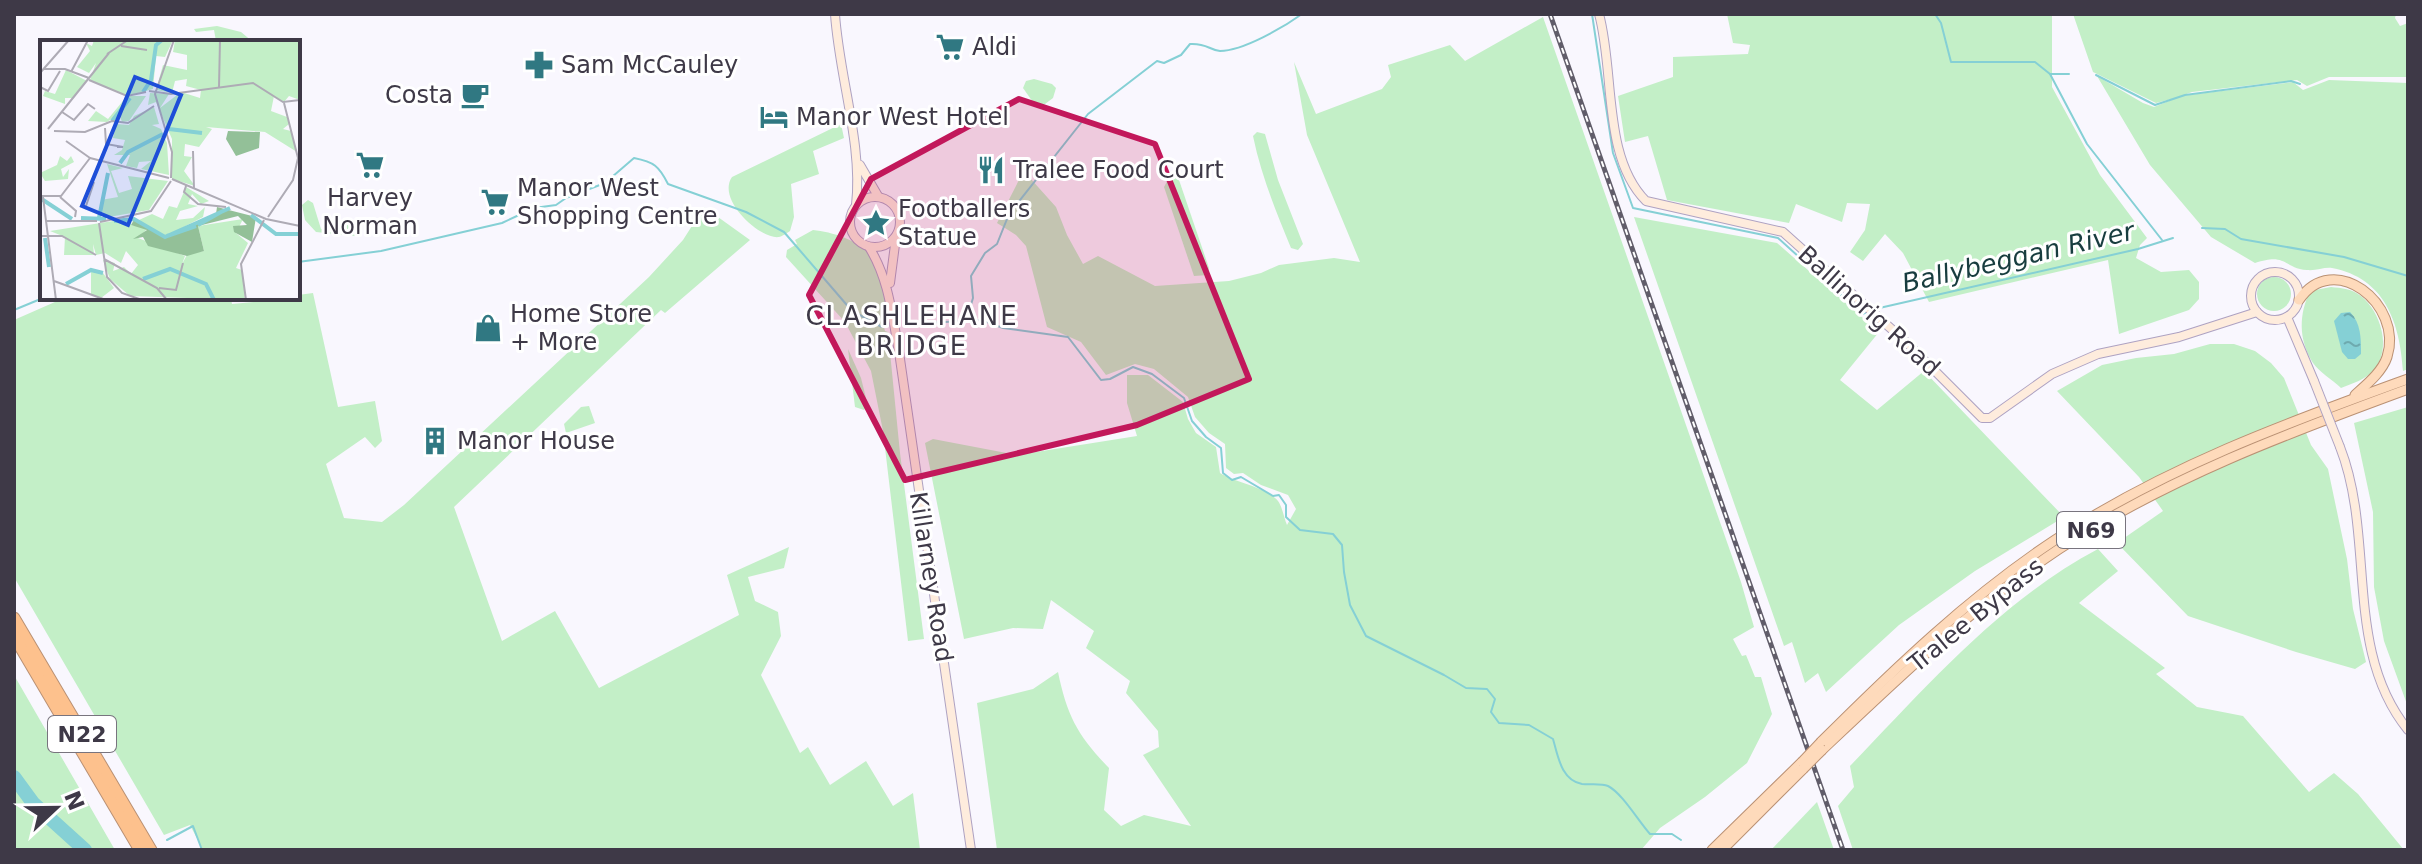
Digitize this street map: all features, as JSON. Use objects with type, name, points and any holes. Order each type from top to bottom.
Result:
[{"type":"highway","name":"N22","points":[[14,618],[151,850]]},
{"type":"highway","name":"N22","points":[[14,636],[140,850]]},
{"type":"main road","points":[[2299,300],[2307,288],[2321,282],[2351,283],[2363,288],[2375,300],[2384,316],[2389,331],[2386,360],[2376,375],[2350,400]]},
{"type":"main road","name":"N69","points":[[2350,400],[2408,379]]},
{"type":"main road","name":"Tralee Bypass","points":[[1722,850],[1822,746],[1916,659],[2025,573],[2111,517],[2197,472],[2283,435],[2408,389]]},
{"type":"main road","name":"Tralee Bypass","points":[[1822,746],[1873,689],[1954,616],[2054,541],[2186,467],[2350,400]]},
{"type":"main road","name":"Tralee Bypass","points":[[1712,850],[1803,765]]},
{"type":"street","points":[[835,14],[843,86],[857,157],[878,196],[890,201],[898,211],[901,226],[896,237],[887,244],[869,247],[852,232],[857,157]]},
{"type":"street","name":"Ballinorig Road","points":[[1599,14],[1623,170],[1633,188],[1646,201],[1783,232],[1906,342],[1982,418],[1990,418],[2052,374],[2098,354],[2179,337],[2257,312]]},
{"type":"street","points":[[856,205],[878,196]]},
{"type":"street","name":"Killarney Road","points":[[890,303],[896,237]]},
{"type":"street","name":"Killarney Road","points":[[869,247],[880,264],[890,303],[971,850]]},
{"type":"street","points":[[2278,272],[2291,278],[2299,292],[2297,307],[2287,317],[2268,319],[2257,312],[2251,300],[2253,286],[2263,275],[2278,272]]},
{"type":"street","points":[[2287,317],[2353,486],[2369,646],[2387,699],[2408,730]]},
{"type":"highlighted area","points":[[1019,99],[1155,144],[1249,379],[1137,425],[905,480],[809,295],[871,179]]},
{"type":"green space","points":[[1727,14],[2052,14],[2052,87],[2100,175],[2147,238],[2140,245],[2136,258],[2161,272],[2189,270],[2199,282],[2199,299],[2189,310],[2119,334],[2108,260],[1929,302],[1903,253],[1885,234],[1863,261],[1850,252],[1865,230],[1870,204],[1847,203],[1842,222],[1796,204],[1789,223],[1667,200],[1648,136],[1625,142],[1618,96],[1673,77],[1673,57],[1748,54],[1750,45],[1733,43]]},
{"type":"green space","points":[[2073,14],[2396,14],[2400,26],[2408,23],[2408,77],[2329,77],[2307,86],[2297,80],[2192,92],[2181,96],[2293,82],[2303,90],[2329,80],[2408,83],[2408,369],[2403,371],[2398,336],[2386,305],[2365,282],[2350,273],[2332,268],[2299,269],[2273,259],[2255,263],[2211,237],[2150,165],[2097,76],[2154,107],[2179,97],[2156,103],[2093,72]]},
{"type":"green space","points":[[1543,17],[1741,582],[1754,627],[1733,639],[1742,656],[1746,655],[1755,677],[1761,677],[1772,714],[1747,763],[1660,828],[1641,850],[997,850],[977,703],[1033,689],[1058,672],[1075,724],[1109,768],[1104,810],[1121,826],[1144,815],[1191,826],[1143,755],[1159,747],[1158,731],[1126,693],[1130,681],[1086,648],[1094,631],[1051,600],[1043,629],[1013,628],[964,639],[925,443],[933,439],[1017,455],[1137,436],[1127,403],[1127,375],[1148,375],[1183,402],[1196,433],[1216,447],[1220,473],[1273,496],[1287,525],[1296,509],[1288,495],[1226,468],[1225,444],[1209,433],[1195,417],[1188,397],[1154,369],[1135,364],[1106,375],[1081,342],[1047,327],[1026,246],[1016,235],[997,223],[1020,178],[1030,178],[1056,207],[1083,264],[1098,256],[1155,286],[1229,281],[1279,265],[1334,258],[1360,262],[1307,135],[1294,62],[1316,114],[1382,89],[1391,77],[1388,65],[1450,45],[1465,61]]},
{"type":"green space","points":[[217,26],[241,32],[251,40],[216,40],[214,30],[196,32],[194,29]]},
{"type":"green space","points":[[1034,79],[1056,88],[1053,98],[1041,107],[1035,105],[1023,88],[1026,81]]},
{"type":"green space","points":[[841,124],[844,138],[813,151],[819,174],[791,184],[794,217],[790,231],[780,237],[771,236],[743,217],[730,196],[732,177]]},
{"type":"green space","points":[[1257,132],[1265,134],[1278,180],[1303,244],[1298,250],[1291,248],[1269,193],[1253,136]]},
{"type":"green space","points":[[1170,176],[1178,177],[1209,268],[1208,275],[1194,276],[1164,187]]},
{"type":"green space","points":[[308,200],[313,203],[321,229],[351,224],[355,236],[316,232],[305,220],[302,205]]},
{"type":"green space","points":[[704,207],[750,240],[665,313],[661,310],[454,507],[502,641],[555,611],[599,688],[739,615],[727,575],[789,547],[784,568],[748,577],[755,601],[778,612],[781,636],[761,675],[800,753],[808,747],[830,785],[866,761],[893,806],[913,793],[920,850],[203,850],[190,825],[164,835],[14,577],[14,320],[59,300],[231,300],[232,304],[300,300],[300,295],[313,293],[338,407],[375,401],[382,441],[375,448],[365,437],[326,464],[344,518],[382,522],[649,277],[683,240]]},
{"type":"green space","points":[[1634,217],[1777,243],[1879,332],[1840,380],[1877,410],[1924,371],[2064,517],[1975,571],[1899,625],[1826,692],[1818,673],[1805,683],[1792,642],[1784,646]]},
{"type":"green space","points":[[813,230],[855,242],[874,259],[880,272],[888,320],[882,320],[888,332],[924,639],[908,641],[883,431],[871,371],[845,322],[786,257],[787,250],[797,244],[795,240]]},
{"type":"green space","points":[[2274,277],[2286,282],[2291,294],[2286,306],[2274,311],[2262,306],[2257,294],[2262,282]]},
{"type":"green space","points":[[2343,288],[2361,296],[2374,311],[2382,331],[2382,352],[2374,370],[2363,379],[2341,388],[2313,363],[2302,327],[2310,291]]},
{"type":"green space","points":[[2210,344],[2234,344],[2255,351],[2271,363],[2284,378],[2311,445],[2328,469],[2347,559],[2353,609],[2366,662],[2355,669],[2188,616],[2117,543],[2163,511],[2139,477],[2057,391],[2102,365],[2174,354]]},
{"type":"green space","points":[[848,349],[861,378],[868,406],[864,410],[855,407]]},
{"type":"green space","points":[[589,406],[595,423],[566,433],[564,424],[581,407]]},
{"type":"green space","points":[[2408,407],[2408,707],[2384,641],[2374,587],[2373,512],[2354,423]]},
{"type":"green space","points":[[2098,549],[2118,571],[2079,603],[2165,668],[2156,674],[2197,707],[2243,716],[2309,792],[2334,773],[2358,794],[2404,850],[1853,850],[1838,806],[1854,787],[1850,766],[1966,647],[2029,594]]},
{"type":"green space","points":[[14,675],[115,850],[92,850],[87,843],[75,850],[14,850]]},
{"type":"green space","points":[[1817,802],[1834,850],[1771,850]]},
{"type":"water","points":[[2350,312],[2360,337],[2361,354],[2355,359],[2348,359],[2342,352],[2334,321],[2341,313]]},
{"type":"waterway","name":"Ballybeggan River","points":[[966,321],[973,298],[971,276],[985,253],[997,244],[1009,214],[1088,114],[1157,61],[1164,63],[1181,55],[1190,44],[1229,50],[1263,37],[1302,14]]},
{"type":"waterway","name":"Ballybeggan River","points":[[1592,14],[1613,153],[1633,208],[1778,238],[1862,314],[1865,313]]},
{"type":"waterway","points":[[1935,14],[1941,23],[1951,62],[2035,62],[2050,74],[2069,74]]},
{"type":"waterway","points":[[2050,74],[2087,144],[2162,240]]},
{"type":"waterway","points":[[2096,75],[2155,105],[2185,95],[2291,81],[2300,84]]},
{"type":"waterway","name":"Ballybeggan River","points":[[300,262],[381,251],[502,223],[534,208],[556,205],[605,183],[634,158],[655,166],[668,184],[746,212],[784,232],[852,311],[882,327]]},
{"type":"waterway","name":"Ballybeggan River","points":[[2202,228],[2225,229],[2241,239],[2344,257],[2408,276]]},
{"type":"waterway","name":"Ballybeggan River","points":[[1875,309],[2138,249],[2173,238]]},
{"type":"waterway","name":"Ballybeggan River","points":[[14,310],[40,299]]},
{"type":"waterway","points":[[908,324],[982,320],[1003,328],[1068,337],[1101,380],[1110,379],[1133,367],[1152,374],[1184,398],[1192,421],[1221,448],[1223,473],[1232,480],[1241,477],[1273,496],[1279,495],[1286,505],[1286,517],[1300,530],[1333,534],[1342,545],[1350,605],[1366,636],[1466,688],[1487,689],[1495,699],[1491,712],[1499,723],[1529,725],[1553,739],[1569,778],[1582,784],[1608,786],[1625,801],[1650,834],[1672,834],[1681,840]]},
{"type":"waterway","points":[[14,777],[33,803],[85,850]]},
{"type":"waterway","points":[[167,840],[193,826],[202,850]]},
{"type":"railway","points":[[1550,14],[1843,850]]},
{"type":"place","name":"Aldi","points":[[950,47]]},
{"type":"place","name":"Sam McCauley","points":[[539,65]]},
{"type":"place","name":"Costa","points":[[475,95]]},
{"type":"place","name":"Manor West Hotel","points":[[774,117]]},
{"type":"place","name":"Harvey Norman","points":[[370,165]]},
{"type":"place","name":"Tralee Food Court","points":[[991,170]]},
{"type":"place","name":"Manor West Shopping Centre","points":[[495,202]]},
{"type":"place","name":"Footballers Statue","points":[[876,223]]},
{"type":"place","name":"Home Store + More","points":[[488,328]]},
{"type":"place","name":"Manor House","points":[[435,441]]},
{"type":"district","name":"CLASHLEHANE BRIDGE","points":[[912,331]]}]
